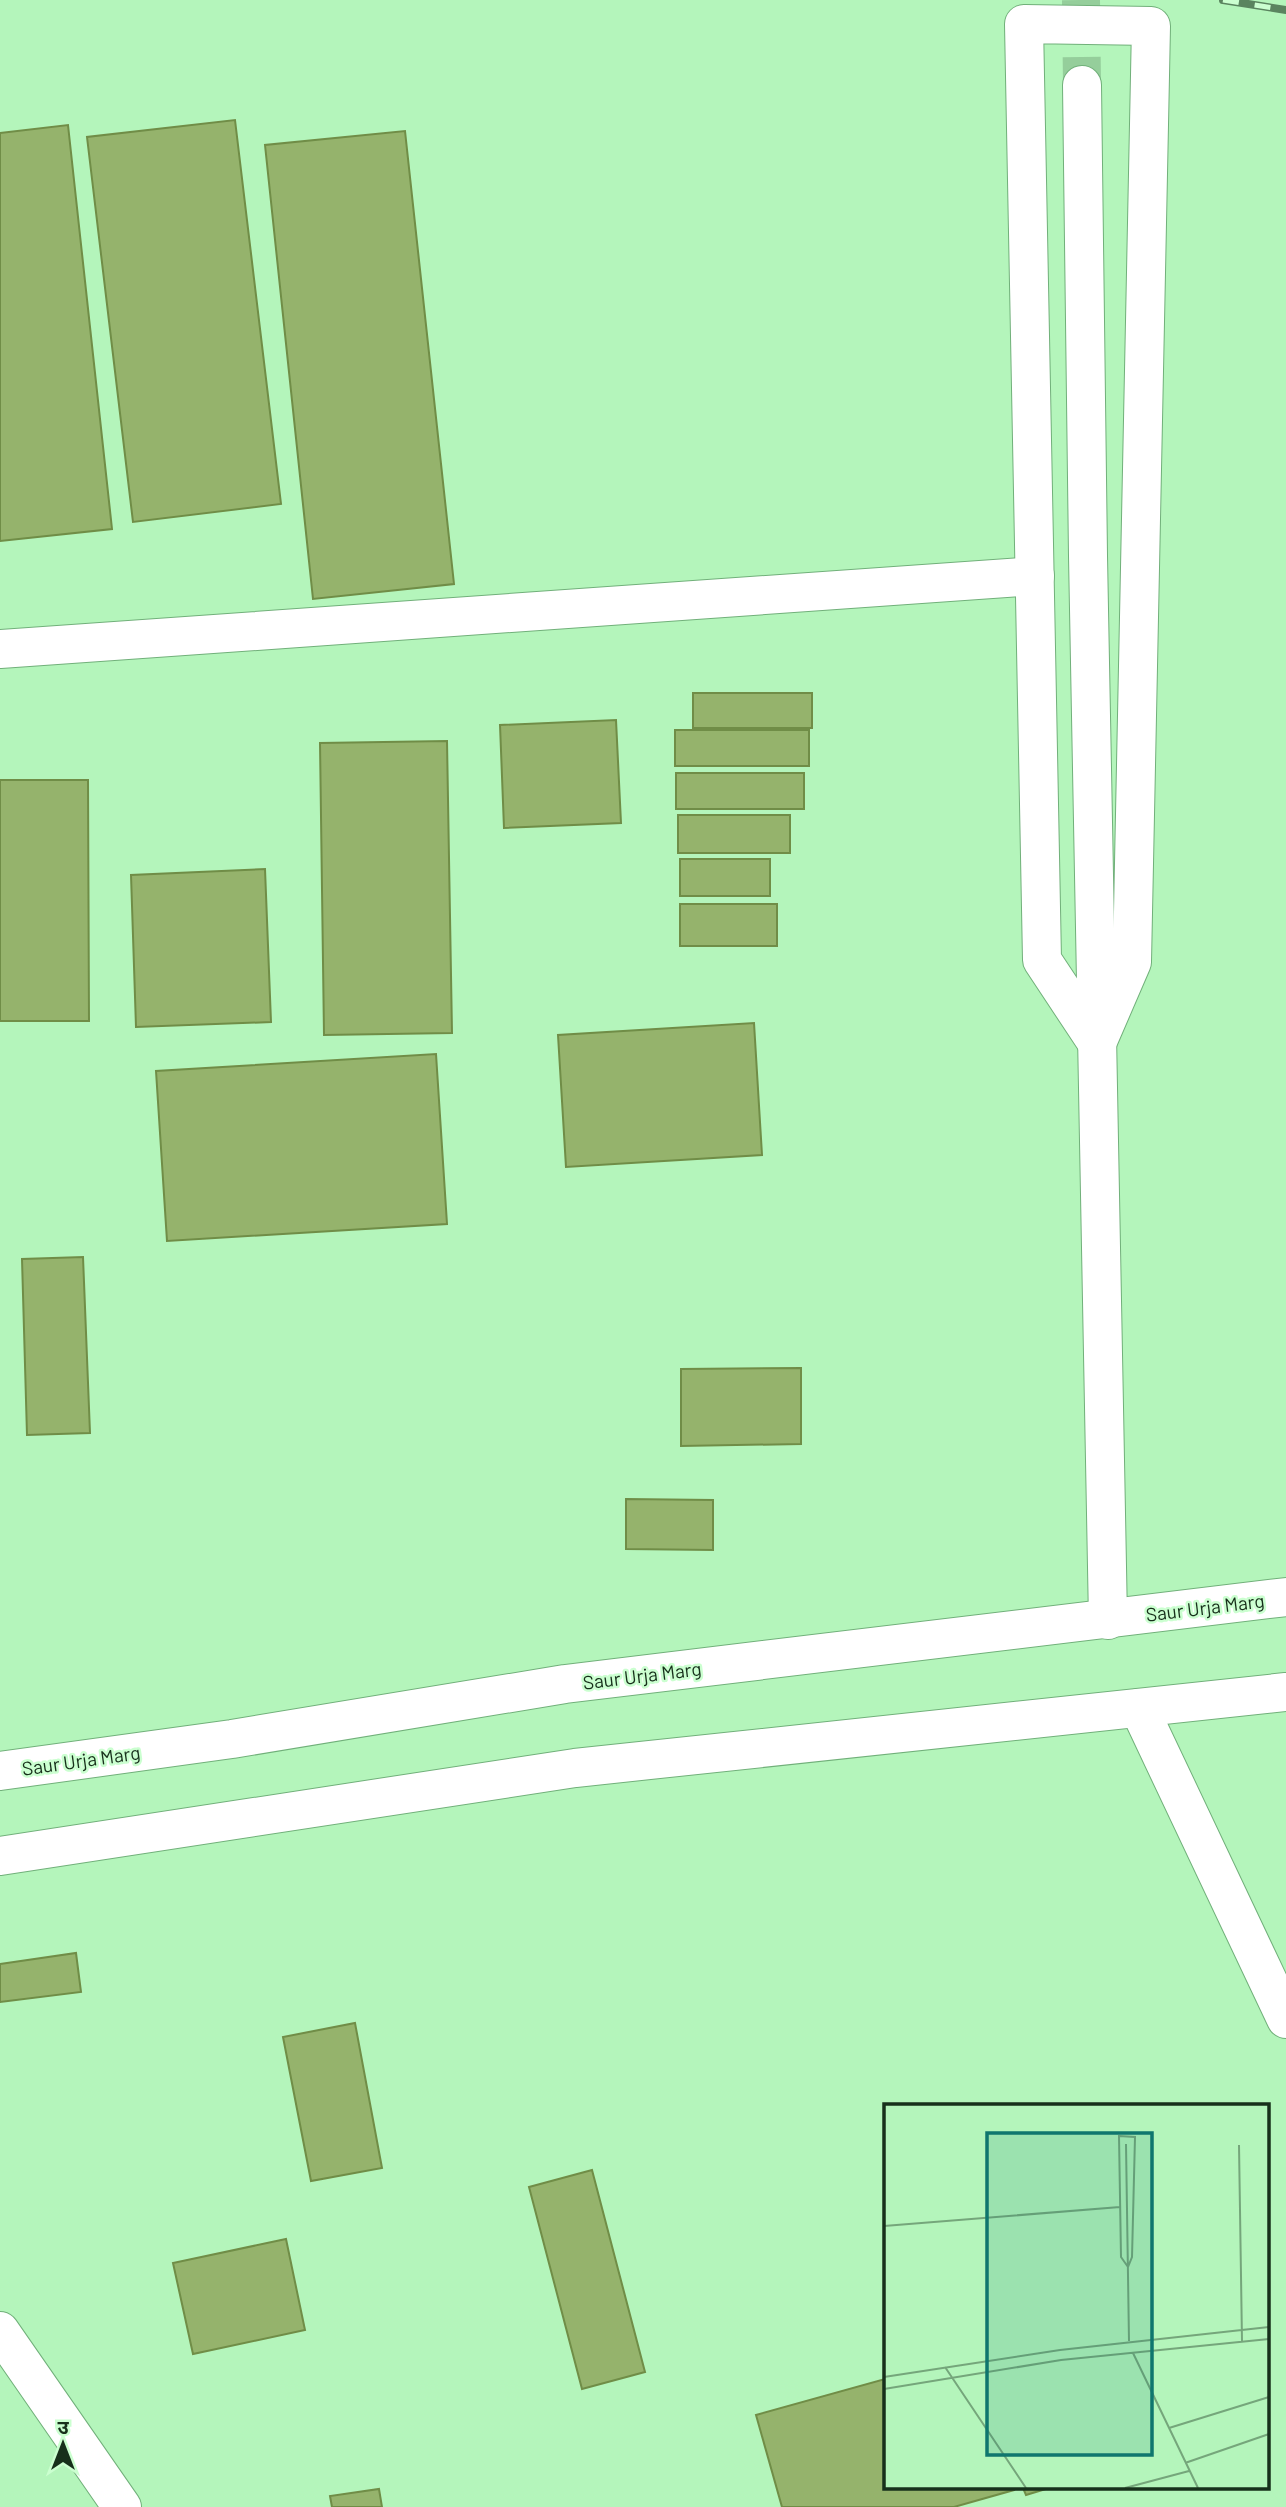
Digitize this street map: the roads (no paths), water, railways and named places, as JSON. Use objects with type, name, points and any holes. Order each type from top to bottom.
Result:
[{"type":"street","points":[[1024,24],[1151,26],[1132,962],[1097,1042],[1042,960],[1024,24]]},
{"type":"street","points":[[1082,85],[1108,1620]]},
{"type":"street","points":[[0,649],[1035,576]]},
{"type":"street","name":"Saur Urja Marg","points":[[0,1771],[232,1739],[565,1684],[1286,1597]]},
{"type":"street","points":[[0,1856],[575,1768],[1286,1692]]},
{"type":"street","points":[[1139,1708],[1286,2019]]},
{"type":"street","points":[[0,2331],[122,2507]]},
{"type":"tunnel","points":[[1081,0],[1082,85]]},
{"type":"railway","points":[[1223,0],[1286,10]]}]
